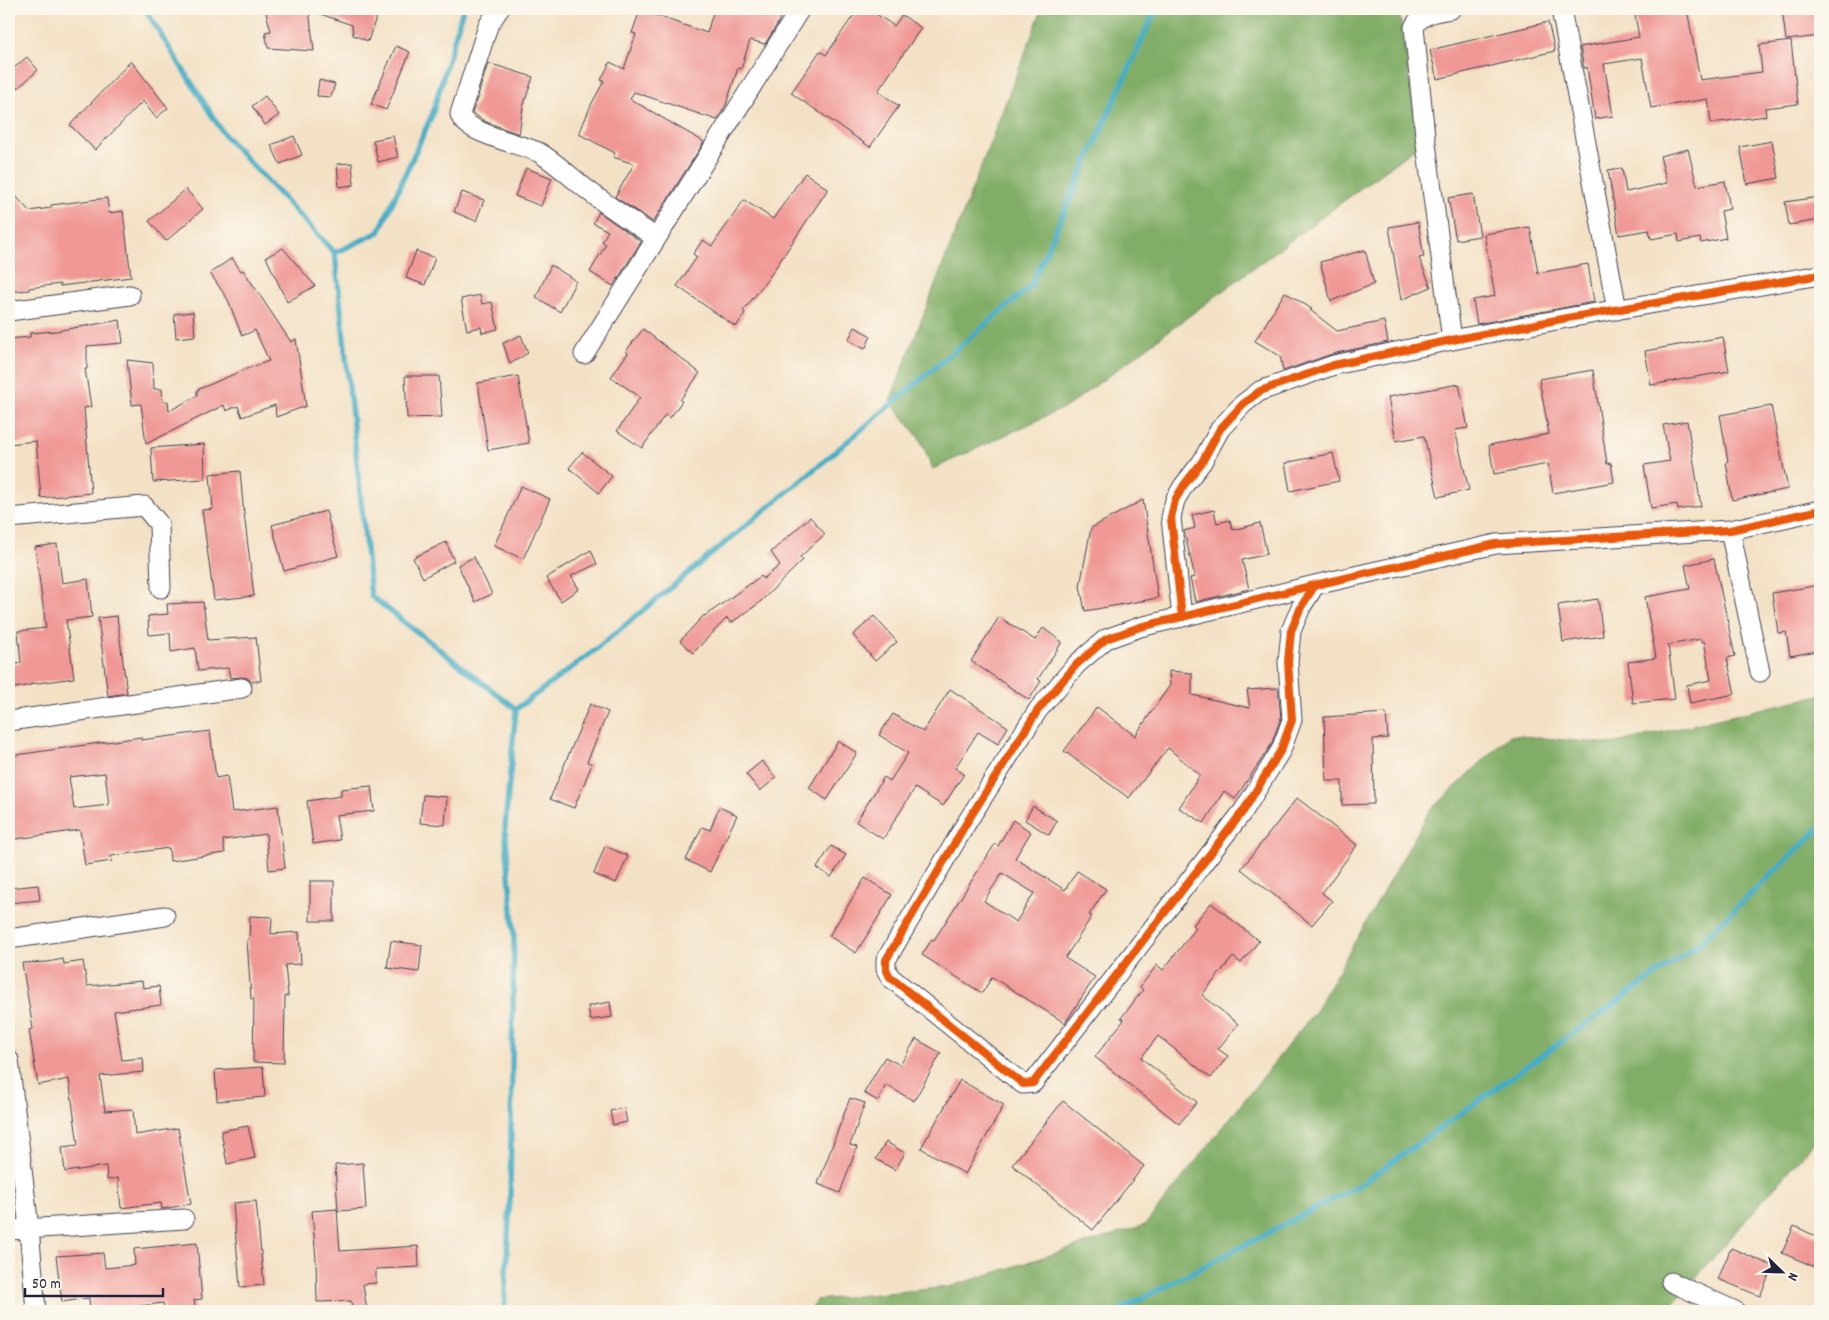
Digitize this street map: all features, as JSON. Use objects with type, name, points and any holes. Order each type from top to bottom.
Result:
[{"type":"street","points":[[498,9],[488,26],[460,114],[461,119],[482,132],[539,152],[591,193],[656,238]]},
{"type":"street","points":[[584,354],[800,9]]},
{"type":"street","points":[[1451,9],[1427,14],[1417,20],[1414,27],[1425,136],[1452,340]]},
{"type":"street","points":[[1561,9],[1617,310]]},
{"type":"street","points":[[1182,617],[1171,518],[1174,500],[1202,462],[1220,429],[1242,404],[1260,391],[1334,365],[1452,340],[1755,284],[1820,275]]},
{"type":"street","points":[[9,312],[130,295]]},
{"type":"street","points":[[9,518],[144,506],[159,524],[161,588]]},
{"type":"street","points":[[1315,585],[1301,607],[1290,631],[1288,662],[1292,720],[1281,750],[1244,810],[1034,1083],[1023,1084],[890,977],[886,969],[886,960],[967,822],[1038,710],[1077,664],[1106,639],[1140,627],[1315,585],[1496,544],[1730,530],[1820,510]]},
{"type":"street","points":[[1730,530],[1760,672]]},
{"type":"street","points":[[9,721],[242,688]]},
{"type":"street","points":[[9,939],[165,916]]},
{"type":"street","points":[[9,1060],[29,1228],[36,1311]]},
{"type":"street","points":[[9,1230],[184,1219]]},
{"type":"street","points":[[1671,1282],[1731,1310]]},
{"type":"green space","points":[[1042,9],[1399,9],[1419,145],[1068,406],[933,469],[920,439],[890,401]]},
{"type":"green space","points":[[1820,695],[1820,1135],[1667,1311],[811,1311],[816,1300],[949,1287],[1145,1225],[1316,1010],[1429,812],[1510,735],[1611,744]]},
{"type":"building","points":[[265,9],[309,9],[314,51],[268,48],[265,32],[271,31]]},
{"type":"building","points":[[312,9],[379,9],[368,41],[353,35],[352,25],[312,11]]},
{"type":"building","points":[[714,9],[783,9],[778,23],[765,44],[750,40],[741,69],[738,68],[726,105],[717,120],[634,92],[630,99],[704,142],[653,222],[615,197],[634,164],[613,157],[615,153],[579,134],[591,105],[604,81],[601,80],[610,62],[624,69],[636,34],[632,33],[640,10],[707,33]]},
{"type":"building","points":[[858,9],[869,9],[894,26],[902,15],[921,28],[878,91],[899,106],[870,147],[791,93],[820,51],[826,55]]},
{"type":"building","points":[[1634,9],[1687,9],[1700,80],[1762,72],[1759,45],[1791,41],[1798,104],[1765,108],[1766,116],[1711,123],[1708,99],[1651,108],[1642,58],[1604,64],[1613,116],[1595,119],[1587,67],[1584,68],[1580,47],[1639,37]]},
{"type":"building","points":[[1782,9],[1803,9],[1804,13],[1819,10],[1820,36],[1786,40]]},
{"type":"building","points":[[1548,22],[1555,51],[1437,79],[1430,50]]},
{"type":"building","points":[[396,46],[410,52],[386,110],[371,104]]},
{"type":"building","points":[[27,57],[38,70],[18,88],[9,77],[9,72]]},
{"type":"building","points":[[131,61],[168,108],[156,118],[143,101],[95,150],[70,125]]},
{"type":"building","points":[[488,63],[533,77],[523,107],[519,134],[486,122],[472,113]]},
{"type":"building","points":[[319,80],[335,84],[331,97],[317,96]]},
{"type":"building","points":[[265,96],[279,115],[265,125],[252,106]]},
{"type":"building","points":[[294,136],[302,155],[280,164],[271,145]]},
{"type":"building","points":[[393,136],[398,157],[378,162],[373,140]]},
{"type":"building","points":[[1772,141],[1779,178],[1747,184],[1740,147]]},
{"type":"building","points":[[1688,149],[1697,186],[1725,181],[1730,209],[1721,211],[1726,238],[1701,243],[1700,238],[1679,242],[1678,234],[1651,239],[1649,230],[1619,235],[1608,170],[1622,168],[1626,192],[1667,183],[1660,156]]},
{"type":"building","points":[[352,163],[354,185],[339,187],[337,164]]},
{"type":"building","points":[[526,168],[552,178],[541,206],[515,196]]},
{"type":"building","points":[[805,173],[828,189],[768,279],[743,311],[745,313],[736,327],[677,286],[697,257],[693,254],[703,240],[712,246],[744,200],[773,219]]},
{"type":"building","points":[[9,188],[29,211],[51,208],[51,205],[107,198],[109,213],[123,211],[131,277],[60,286],[60,284],[9,292]]},
{"type":"building","points":[[186,189],[203,209],[166,241],[149,221]]},
{"type":"building","points":[[462,192],[484,200],[476,221],[454,212]]},
{"type":"building","points":[[1473,194],[1480,236],[1456,240],[1448,198]]},
{"type":"building","points":[[1820,197],[1820,220],[1789,225],[1785,202]]},
{"type":"building","points":[[599,212],[641,242],[613,286],[590,272],[606,244],[602,241],[608,231],[593,223]]},
{"type":"building","points":[[1418,222],[1424,257],[1419,258],[1431,287],[1401,300],[1389,227]]},
{"type":"building","points":[[1530,227],[1538,273],[1588,264],[1594,302],[1477,324],[1473,300],[1495,296],[1484,234]]},
{"type":"building","points":[[283,248],[315,286],[287,302],[266,257]]},
{"type":"building","points":[[1365,250],[1374,284],[1331,301],[1320,262]]},
{"type":"building","points":[[416,251],[435,258],[425,285],[406,278]]},
{"type":"building","points":[[232,258],[241,271],[243,270],[291,342],[296,339],[306,406],[276,417],[275,405],[242,417],[238,406],[226,411],[224,405],[146,444],[141,404],[132,405],[127,360],[153,363],[154,389],[162,389],[163,402],[168,401],[169,411],[197,396],[197,390],[269,361],[255,330],[242,336],[228,300],[210,273]]},
{"type":"building","points":[[551,265],[576,281],[560,312],[536,297]]},
{"type":"building","points":[[1285,292],[1312,309],[1310,310],[1337,331],[1384,321],[1388,342],[1332,354],[1283,371],[1280,356],[1255,341]]},
{"type":"building","points":[[480,295],[482,304],[492,302],[498,329],[482,333],[481,327],[467,330],[461,299]]},
{"type":"building","points":[[193,312],[195,336],[176,338],[174,314]]},
{"type":"building","points":[[120,320],[123,343],[87,346],[87,369],[85,369],[91,407],[84,408],[91,493],[41,498],[36,441],[9,444],[9,339],[30,337],[30,333],[56,331]]},
{"type":"building","points":[[855,327],[871,336],[865,349],[848,340]]},
{"type":"building","points":[[643,329],[700,373],[680,400],[682,401],[670,418],[665,415],[642,448],[617,431],[640,397],[611,377],[628,353],[626,351]]},
{"type":"building","points":[[521,335],[528,353],[510,364],[503,343]]},
{"type":"building","points":[[1723,337],[1729,371],[1651,385],[1645,351]]},
{"type":"building","points":[[1593,370],[1607,464],[1611,463],[1614,482],[1553,493],[1548,464],[1494,474],[1489,445],[1549,434],[1539,379]]},
{"type":"building","points":[[405,376],[439,376],[442,417],[407,418]]},
{"type":"building","points":[[518,376],[529,443],[488,450],[478,383]]},
{"type":"building","points":[[1459,384],[1468,428],[1455,430],[1469,490],[1438,497],[1424,436],[1396,441],[1388,397]]},
{"type":"building","points":[[1771,406],[1788,489],[1732,500],[1720,415]]},
{"type":"building","points":[[1687,421],[1701,506],[1678,510],[1677,504],[1651,508],[1644,465],[1670,461],[1663,425]]},
{"type":"building","points":[[204,444],[205,479],[153,482],[151,448]]},
{"type":"building","points":[[582,452],[612,476],[599,493],[569,468]]},
{"type":"building","points":[[1333,453],[1339,481],[1290,491],[1285,463]]},
{"type":"building","points":[[240,471],[254,596],[214,600],[202,510],[213,509],[210,474]]},
{"type":"building","points":[[521,486],[550,499],[523,559],[494,546]]},
{"type":"building","points":[[1143,500],[1158,598],[1085,611],[1080,586],[1091,528]]},
{"type":"building","points":[[1214,510],[1217,523],[1230,520],[1233,530],[1260,523],[1267,554],[1242,560],[1249,589],[1195,602],[1190,578],[1195,577],[1184,531],[1195,528],[1192,515]]},
{"type":"building","points":[[326,511],[338,556],[284,571],[272,525]]},
{"type":"building","points":[[810,517],[825,534],[800,557],[803,560],[758,604],[731,623],[727,618],[693,653],[680,641],[704,615],[761,576],[763,579],[780,565],[771,552]]},
{"type":"building","points":[[446,542],[454,561],[423,578],[413,558]]},
{"type":"building","points":[[57,544],[62,583],[88,579],[92,617],[66,620],[74,678],[9,689],[9,665],[21,663],[18,631],[46,628],[35,547]]},
{"type":"building","points":[[591,550],[597,564],[571,576],[579,589],[561,601],[546,578]]},
{"type":"building","points":[[474,557],[492,594],[475,602],[458,565]]},
{"type":"building","points":[[1714,559],[1735,656],[1727,658],[1735,694],[1690,703],[1687,685],[1711,680],[1704,641],[1702,642],[1701,639],[1668,645],[1675,699],[1633,703],[1628,662],[1656,658],[1645,597],[1690,589],[1685,565]]},
{"type":"building","points":[[1820,585],[1820,637],[1815,638],[1817,651],[1790,656],[1786,632],[1778,633],[1772,593]]},
{"type":"building","points":[[1598,599],[1603,636],[1563,642],[1558,605]]},
{"type":"building","points":[[203,602],[208,640],[256,637],[261,681],[251,681],[241,677],[230,678],[228,668],[198,671],[195,648],[171,652],[170,633],[149,635],[148,616],[168,614],[167,604]]},
{"type":"building","points":[[117,616],[127,693],[108,696],[98,618]]},
{"type":"building","points":[[874,616],[897,642],[875,661],[853,635]]},
{"type":"building","points":[[999,617],[1035,640],[1043,628],[1062,642],[1038,679],[1041,681],[1029,700],[971,661]]},
{"type":"building","points":[[1169,671],[1192,673],[1192,695],[1250,708],[1247,690],[1278,688],[1281,718],[1271,745],[1235,799],[1224,791],[1204,823],[1179,808],[1200,775],[1168,748],[1129,798],[1064,751],[1097,707],[1135,736],[1170,685]]},
{"type":"building","points":[[950,689],[1008,727],[998,744],[978,732],[955,768],[964,774],[943,806],[915,788],[883,839],[856,822],[884,777],[890,781],[908,753],[879,735],[893,714],[923,732]]},
{"type":"building","points":[[590,704],[608,712],[587,762],[592,764],[574,808],[550,799]]},
{"type":"building","points":[[1386,713],[1388,738],[1373,739],[1374,804],[1342,805],[1342,781],[1326,781],[1324,717]]},
{"type":"building","points":[[210,731],[216,778],[227,776],[232,812],[278,806],[285,868],[269,870],[266,834],[223,840],[225,853],[170,861],[169,848],[111,856],[112,861],[85,865],[80,830],[9,840],[9,756],[141,737],[141,740]],"holes":[[[105,773],[109,805],[74,809],[69,777]]]},
{"type":"building","points":[[838,741],[857,753],[827,800],[809,788]]},
{"type":"building","points":[[762,761],[776,778],[760,791],[746,774]]},
{"type":"building","points":[[371,786],[374,811],[336,815],[340,840],[313,844],[307,801],[341,796],[341,789]]},
{"type":"building","points":[[423,795],[447,797],[445,825],[420,823]]},
{"type":"building","points":[[1297,798],[1357,845],[1322,893],[1332,901],[1312,925],[1241,869]]},
{"type":"building","points":[[1033,806],[1057,821],[1049,835],[1025,820]]},
{"type":"building","points":[[719,807],[737,815],[710,872],[686,860],[702,827],[710,830]]},
{"type":"building","points":[[1013,820],[1031,832],[1015,858],[1065,890],[1077,871],[1106,889],[1089,915],[1092,916],[1065,958],[1095,977],[1065,1023],[992,977],[982,993],[922,955],[932,939],[934,940],[995,844],[998,846]],"holes":[[[1002,873],[1034,893],[1016,922],[984,901]]]},
{"type":"building","points":[[605,846],[628,856],[616,883],[594,874]]},
{"type":"building","points":[[831,846],[846,855],[831,877],[817,868]]},
{"type":"building","points":[[865,878],[892,895],[856,953],[829,936]]},
{"type":"building","points":[[310,881],[334,881],[334,921],[310,921]]},
{"type":"building","points":[[38,885],[40,900],[9,903],[9,888]]},
{"type":"building","points":[[1211,903],[1259,941],[1241,963],[1233,957],[1202,995],[1238,1024],[1218,1049],[1228,1056],[1211,1078],[1158,1036],[1141,1058],[1197,1102],[1179,1124],[1095,1057],[1124,1020],[1121,1018],[1143,990],[1140,987],[1157,965],[1163,970],[1196,928],[1193,925]]},
{"type":"building","points":[[250,916],[272,917],[271,934],[299,932],[301,964],[285,965],[288,996],[285,996],[284,1063],[253,1062],[254,999],[251,999],[247,940],[249,939]]},
{"type":"building","points":[[391,941],[422,945],[419,972],[387,968]]},
{"type":"building","points":[[63,959],[64,964],[83,961],[87,986],[142,981],[143,988],[159,986],[161,1005],[114,1011],[122,1060],[143,1058],[144,1072],[100,1076],[105,1111],[133,1109],[135,1135],[178,1128],[191,1204],[162,1209],[161,1203],[121,1208],[118,1178],[107,1180],[106,1166],[65,1172],[62,1147],[78,1145],[69,1079],[38,1085],[29,1030],[33,1029],[22,963],[48,962]]},
{"type":"building","points":[[610,1002],[612,1017],[590,1020],[588,1006]]},
{"type":"building","points":[[916,1039],[941,1053],[914,1101],[886,1085],[878,1101],[864,1093],[885,1057],[900,1065]]},
{"type":"building","points":[[263,1067],[265,1097],[217,1101],[215,1070]]},
{"type":"building","points":[[960,1080],[1004,1105],[965,1174],[921,1148]]},
{"type":"building","points":[[850,1098],[865,1103],[850,1145],[857,1147],[840,1193],[818,1184]]},
{"type":"building","points":[[1063,1101],[1144,1166],[1093,1230],[1012,1165]]},
{"type":"building","points":[[624,1108],[627,1122],[613,1125],[610,1111]]},
{"type":"building","points":[[248,1126],[255,1158],[227,1164],[221,1131]]},
{"type":"building","points":[[886,1142],[905,1153],[895,1170],[876,1159]]},
{"type":"building","points":[[363,1163],[366,1209],[338,1211],[335,1165]]},
{"type":"building","points":[[256,1201],[264,1285],[240,1287],[233,1203]]},
{"type":"building","points":[[337,1209],[340,1251],[418,1246],[419,1267],[376,1269],[376,1283],[363,1284],[367,1311],[353,1311],[351,1301],[317,1302],[312,1211]]},
{"type":"building","points":[[1794,1226],[1820,1238],[1820,1269],[1782,1253]]},
{"type":"building","points":[[197,1243],[202,1299],[194,1300],[196,1311],[165,1311],[163,1303],[117,1309],[117,1311],[90,1311],[89,1298],[62,1302],[56,1256],[103,1253],[105,1268],[135,1265],[134,1249]]},
{"type":"building","points":[[1731,1248],[1773,1266],[1760,1296],[1718,1279]]},
{"type":"waterway","points":[[145,9],[225,136],[335,253],[371,596],[516,709],[505,827],[514,935],[510,1199],[504,1311]]},
{"type":"waterway","points":[[335,253],[379,232],[432,115],[463,9]]},
{"type":"waterway","points":[[516,709],[590,654],[816,468],[1030,287],[1156,9]]},
{"type":"waterway","points":[[1118,1311],[1360,1185],[1696,946],[1820,828]]},
{"type":"cycle path","points":[[1182,617],[1171,518],[1175,500],[1202,462],[1220,429],[1243,404],[1260,391],[1334,365],[1452,340],[1567,318],[1820,275]]},
{"type":"cycle path","points":[[1315,585],[1301,607],[1291,631],[1288,662],[1292,720],[1281,750],[1244,810],[1033,1083],[1023,1084],[890,977],[886,969],[886,960],[967,822],[1038,710],[1077,664],[1106,639],[1140,627],[1315,585],[1496,544],[1730,530],[1820,510]]}]
